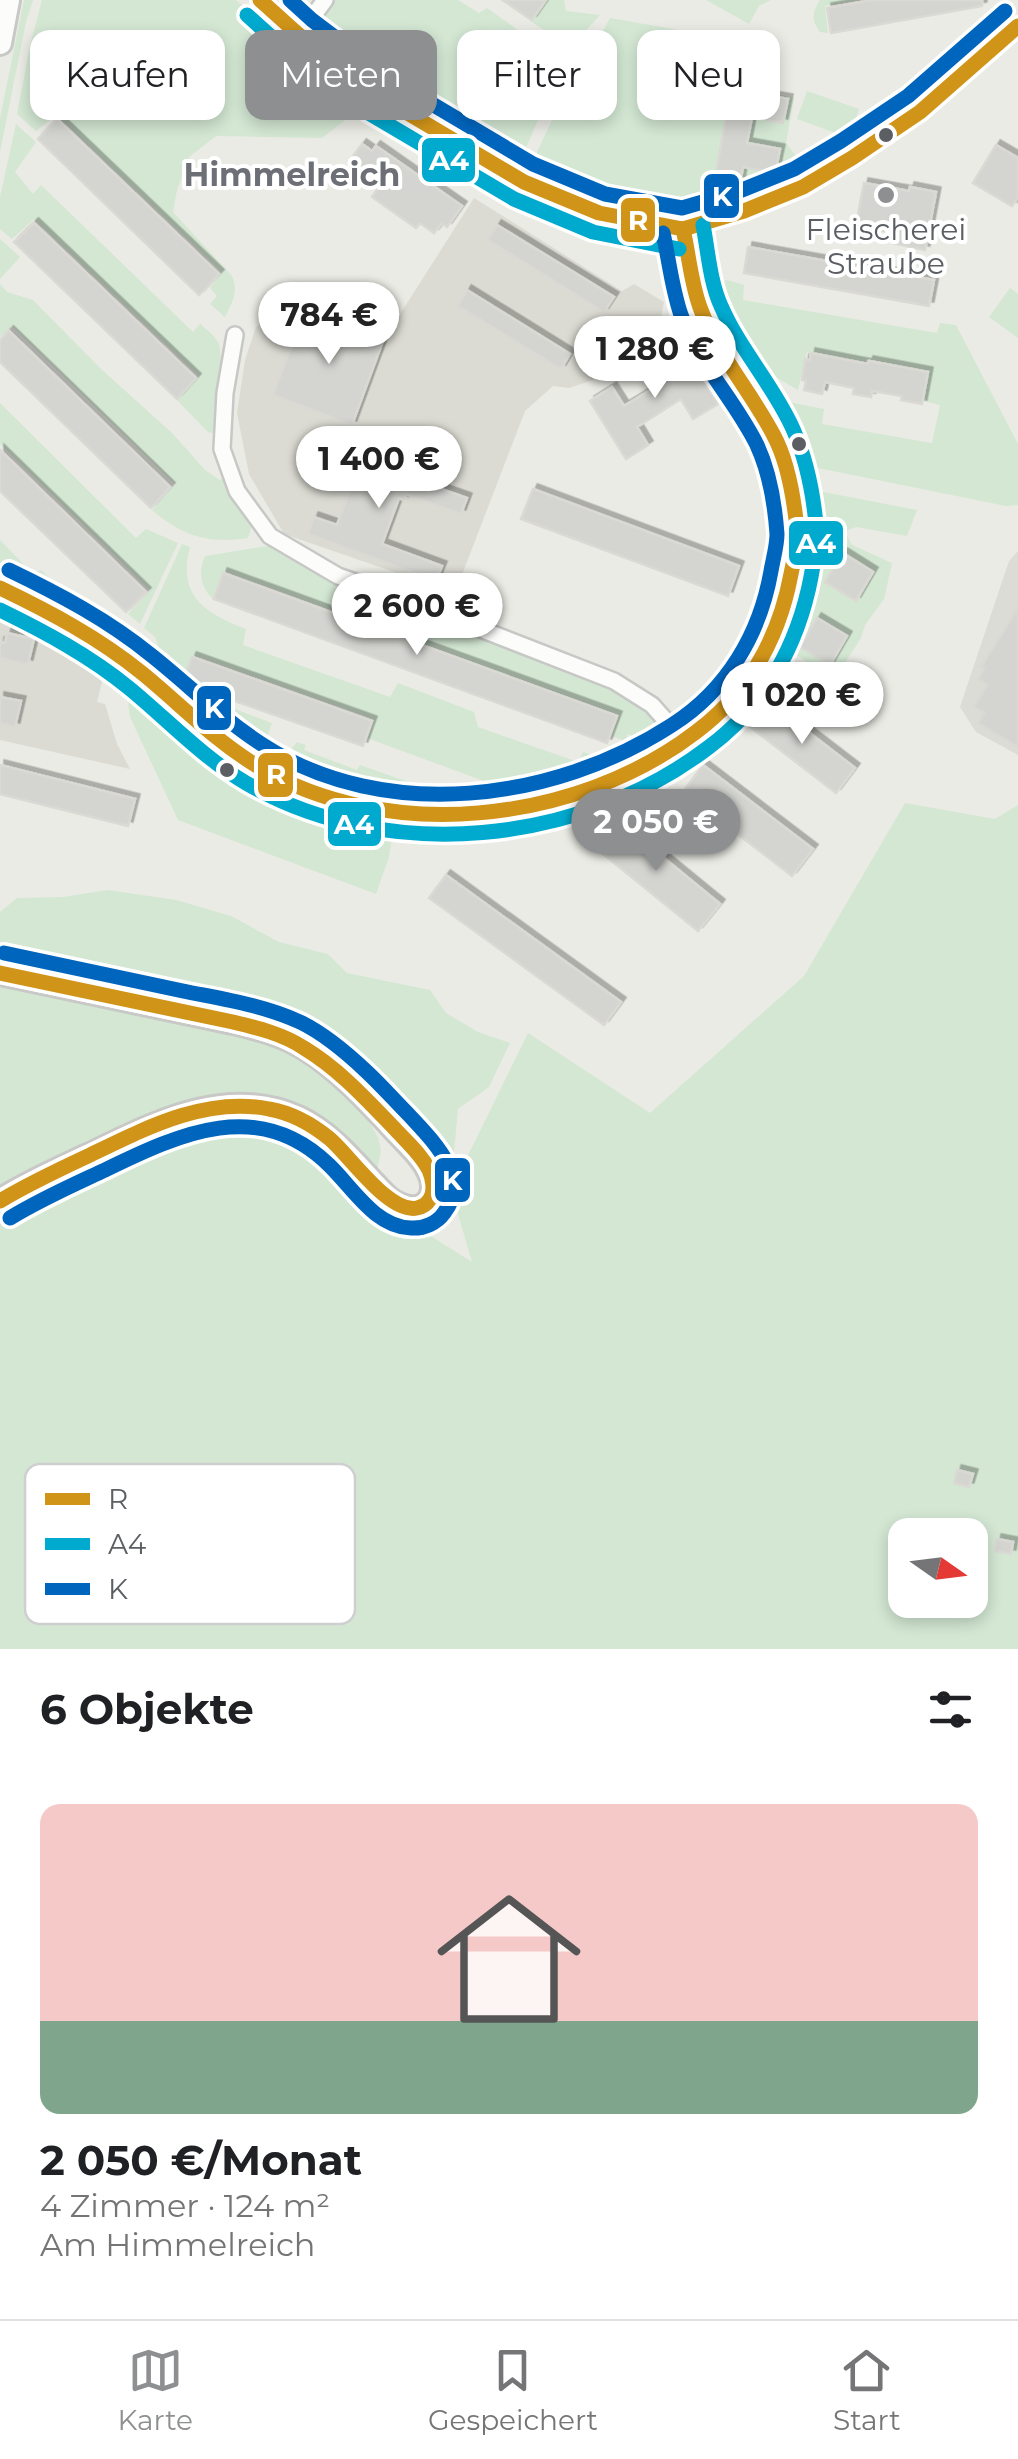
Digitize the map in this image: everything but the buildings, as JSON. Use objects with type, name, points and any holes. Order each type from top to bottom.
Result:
[{"type":"main road","points":[[0,43],[8,0]]},
{"type":"main road","points":[[0,973],[259,1028],[302,1046],[341,1076],[410,1146],[427,1167],[434,1190],[421,1207],[400,1206],[309,1124],[274,1109],[234,1105],[165,1121],[36,1180],[0,1201]]},
{"type":"street","points":[[260,0],[293,30]]},
{"type":"street","points":[[303,30],[325,0]]},
{"type":"street","points":[[419,120],[524,182],[599,212],[683,229],[744,211],[803,187],[852,158],[920,112],[1018,26]]},
{"type":"street","points":[[0,588],[94,638],[140,671],[238,754],[338,800],[371,809],[428,816],[532,807],[628,774],[658,758],[726,706],[767,651],[786,606],[797,540],[787,469],[774,437],[700,309],[683,229]]},
{"type":"street","points":[[234,335],[222,449],[237,491],[270,536],[338,576],[614,681],[652,705],[683,740]]},
{"type":"shaded area","points":[[474,198],[622,291],[634,284],[664,302],[658,332],[593,380],[569,388],[553,386],[525,411],[455,593],[284,534],[249,474],[237,413],[245,360],[256,327],[305,300],[388,333]]},
{"type":"shaded area","points":[[1018,551],[1018,755],[976,732],[960,707],[1009,561]]},
{"type":"shaded area","points":[[0,605],[39,620],[98,662],[103,678],[97,702],[105,704],[117,744],[130,769],[0,740]]},
{"type":"green space","points":[[24,0],[33,0],[0,152],[0,118]]},
{"type":"green space","points":[[42,0],[236,0],[271,30],[245,30],[245,120],[345,120],[322,138],[216,136],[189,157],[173,212],[232,276],[235,292],[225,317],[210,304],[217,296],[210,288],[222,272],[61,120],[225,120],[225,30],[34,30]]},
{"type":"green space","points":[[331,0],[458,0],[479,13],[487,8],[518,30],[457,30],[457,120],[538,120],[525,150],[505,156],[437,113],[437,30],[310,28]]},
{"type":"green space","points":[[500,0],[564,0],[566,11],[600,15],[586,30],[544,30]]},
{"type":"green space","points":[[706,0],[771,0],[759,6],[749,24]]},
{"type":"green space","points":[[820,0],[861,0],[825,6],[828,33],[820,32],[814,20]]},
{"type":"green space","points":[[610,18],[679,30],[637,30],[637,120],[780,120],[780,95],[794,98],[786,143],[800,167],[737,195],[673,205],[603,195],[565,183],[567,171],[539,165],[537,152],[552,120],[617,120],[617,30],[603,30]]},
{"type":"green space","points":[[30,45],[30,120],[50,120],[36,131],[17,114]]},
{"type":"green space","points":[[807,91],[859,109],[849,138],[797,119]]},
{"type":"green space","points":[[16,124],[36,142],[15,172],[33,194],[41,185],[193,332],[200,324],[218,342],[221,372],[214,434],[177,400],[199,376],[34,219],[12,239],[0,229],[0,197]]},
{"type":"green space","points":[[0,239],[20,257],[0,279]]},
{"type":"green space","points":[[727,280],[744,285],[743,300],[937,333],[940,323],[956,325],[1018,444],[1018,505],[1006,506],[798,464],[789,431],[757,380],[789,402],[824,409],[822,424],[932,443],[940,405],[924,401],[929,371],[807,352],[798,390],[762,369],[748,368],[729,337],[707,286]]},
{"type":"green space","points":[[0,284],[7,292],[33,300],[173,434],[205,470],[220,480],[225,475],[252,525],[248,538],[220,540],[196,536],[152,510],[175,484],[12,326],[0,337]]},
{"type":"green space","points":[[1010,288],[1018,294],[1018,338],[989,317]]},
{"type":"green space","points":[[0,403],[136,538],[146,529],[178,543],[140,624],[128,614],[150,590],[0,444]]},
{"type":"green space","points":[[802,474],[809,476],[813,490],[917,510],[907,536],[856,527],[846,534],[852,545],[892,563],[884,599],[833,681],[784,646],[800,604],[808,562],[809,518]]},
{"type":"green space","points":[[0,540],[32,573],[41,570],[62,590],[69,590],[135,640],[143,648],[142,657],[75,608],[0,572]]},
{"type":"green space","points":[[182,544],[190,547],[187,564],[191,590],[207,609],[246,629],[243,645],[390,697],[398,683],[474,712],[478,727],[578,762],[583,752],[611,761],[613,766],[567,784],[500,800],[495,798],[499,791],[491,788],[492,784],[367,738],[373,719],[193,655],[178,689],[157,675],[157,670],[167,671],[170,655],[159,648],[155,637],[144,628]]},
{"type":"green space","points":[[274,545],[367,597],[615,689],[648,712],[658,736],[635,756],[640,739],[628,734],[625,741],[611,736],[618,715],[224,571],[213,599],[205,589],[201,568],[205,556]]},
{"type":"green space","points":[[181,689],[272,723],[263,747],[285,757],[297,742],[306,745],[304,750],[357,770],[360,765],[457,799],[459,804],[379,795],[308,775],[243,741]]},
{"type":"green space","points":[[134,694],[160,712],[198,751],[244,780],[291,800],[393,827],[389,857],[376,894],[178,820],[130,717],[128,703]]},
{"type":"green space","points":[[905,803],[995,819],[1018,805],[1018,1649],[0,1649],[0,1214],[147,1139],[211,1118],[253,1114],[292,1127],[316,1141],[380,1204],[472,1262],[451,1190],[528,1033],[650,1113],[804,976]]},
{"type":"green space","points":[[108,890],[176,900],[231,916],[279,942],[328,954],[347,973],[430,990],[446,1013],[478,1032],[510,1043],[489,1087],[458,1109],[452,1174],[327,1044],[294,1027],[246,1009],[0,959],[0,912],[17,898],[63,897]]},
{"type":"green space","points":[[0,983],[235,1033],[284,1049],[314,1065],[358,1104],[378,1137],[381,1150],[377,1172],[300,1108],[249,1093],[223,1094],[143,1118],[0,1190]]},
{"type":"transit line","name":"R","points":[[260,0],[379,96],[524,182],[599,213],[683,229],[744,211],[803,187],[852,158],[920,112],[1018,26]]},
{"type":"transit line","name":"K","points":[[290,0],[390,79],[533,164],[605,194],[682,208],[794,169],[841,141],[908,96],[1005,11]]},
{"type":"transit line","name":"A4","points":[[247,15],[367,112],[514,199],[593,232],[679,249]]},
{"type":"transit line","name":"A4","points":[[0,610],[99,665],[200,750],[246,783],[301,809],[360,826],[421,833],[482,832],[543,823],[602,806],[658,780],[709,747],[762,693],[788,650],[797,626],[816,544],[811,488],[798,440],[717,297],[703,225]]},
{"type":"transit line","name":"R","points":[[0,588],[109,648],[254,764],[305,790],[361,806],[419,814],[479,813],[538,804],[595,787],[648,763],[715,717],[746,682],[769,642],[786,598],[797,541],[783,456],[708,327],[695,290],[683,229]]},
{"type":"transit line","name":"K","points":[[9,570],[118,630],[263,745],[311,770],[362,786],[415,793],[469,793],[523,786],[626,751],[692,711],[725,678],[759,617],[777,539],[773,500],[761,455],[688,332],[675,295],[663,233]]},
{"type":"transit line","name":"K","points":[[4,953],[242,1003],[300,1022],[344,1051],[409,1115],[446,1160],[454,1186],[451,1200],[438,1220],[421,1227],[398,1226],[376,1214],[329,1165],[302,1144],[275,1132],[219,1128],[191,1134],[134,1156],[10,1218]]},
{"type":"transit line","name":"R","points":[[0,973],[233,1022],[288,1039],[329,1065],[414,1148],[430,1174],[433,1189],[430,1199],[417,1208],[394,1202],[330,1139],[309,1124],[278,1111],[245,1106],[198,1111],[153,1126],[0,1201]]},
{"type":"place","name":"Fleischerei Straube","points":[[886,195]]},
{"type":"district","name":"Himmelreich","points":[[292,174]]}]
